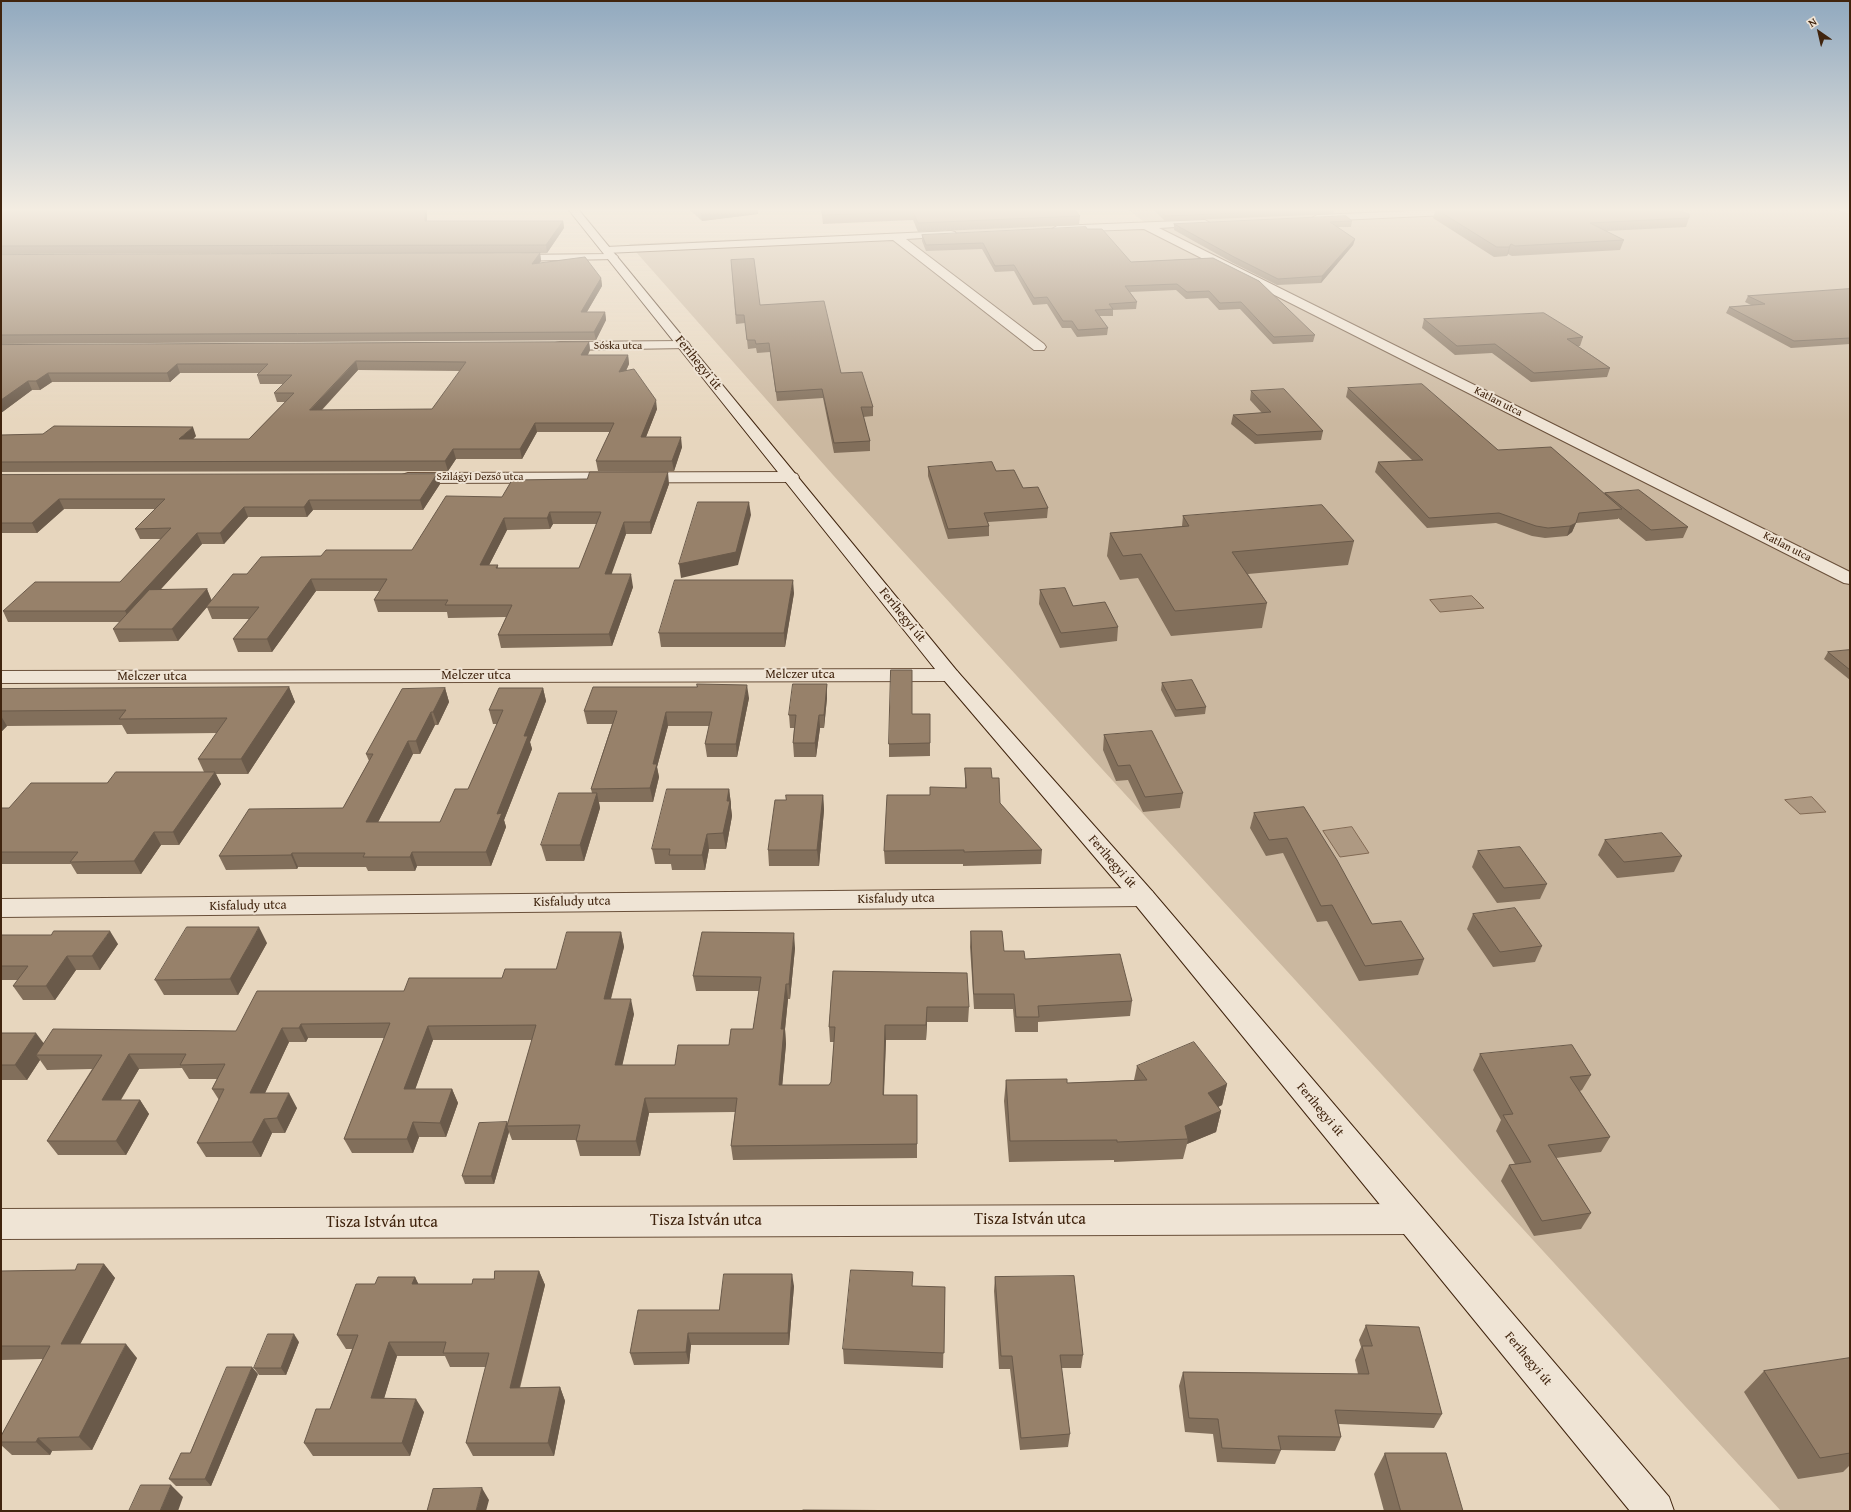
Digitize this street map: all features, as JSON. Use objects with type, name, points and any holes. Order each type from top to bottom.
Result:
[{"type":"street","name":"Ferihegyi út","points":[[630,280],[950,675],[1142,897],[1655,1511]]},
{"type":"street","points":[[952,280],[1039,347]]},
{"type":"street","name":"Katlan utca","points":[[1255,280],[1850,579]]},
{"type":"street","name":"Sóska utca","points":[[548,346],[683,345]]},
{"type":"street","name":"Szilágyi Dezső utca","points":[[392,478],[791,477]]},
{"type":"street","name":"Melczer utca","points":[[1,677],[950,675]]},
{"type":"street","name":"Kisfaludy utca","points":[[1,908],[1142,897]]},
{"type":"street","name":"Tisza István utca","points":[[1,1224],[1411,1219]]},
{"type":"shaded area","points":[[660,280],[1850,280],[1850,1511],[1781,1511],[833,475]]},
{"type":"shaded area","points":[[1472,596],[1484,608],[1440,612],[1430,600]]},
{"type":"shaded area","points":[[1812,797],[1826,812],[1800,814],[1785,800]]},
{"type":"shaded area","points":[[1352,827],[1369,853],[1340,857],[1323,831]]},
{"type":"building","points":[[1,280],[600,280],[581,312],[605,312],[594,332],[1,335]]},
{"type":"building","points":[[733,280],[757,280],[760,305],[824,301],[841,373],[862,372],[873,407],[861,407],[870,441],[834,443],[822,389],[776,392],[769,343],[756,344],[755,340],[747,340],[744,315],[736,315]]},
{"type":"building","points":[[1023,280],[1256,280],[1315,335],[1274,337],[1241,302],[1220,303],[1209,291],[1187,292],[1177,284],[1125,286],[1137,302],[1109,304],[1113,309],[1095,310],[1108,328],[1078,330],[1072,321],[1063,321],[1047,297],[1034,298]]},
{"type":"building","points":[[1850,289],[1850,338],[1794,341],[1729,307],[1765,304],[1748,296]]},
{"type":"building","points":[[1544,313],[1583,337],[1567,339],[1610,368],[1534,373],[1495,344],[1457,346],[1424,319]]},
{"type":"building","points":[[589,342],[581,355],[628,355],[619,372],[634,369],[656,400],[641,437],[681,437],[672,461],[596,461],[614,423],[535,423],[520,449],[453,449],[445,461],[1,462],[1,435],[43,434],[54,426],[193,427],[179,439],[249,439],[294,393],[274,393],[292,375],[257,375],[268,364],[177,364],[167,373],[48,373],[36,381],[28,381],[1,400],[1,345]],"holes":[[[356,361],[466,362],[432,409],[310,410]]]},
{"type":"building","points":[[1422,384],[1498,450],[1551,447],[1622,509],[1579,513],[1576,523],[1570,526],[1548,528],[1536,526],[1499,513],[1429,518],[1378,462],[1423,460],[1348,388]]},
{"type":"building","points":[[1284,389],[1323,431],[1257,435],[1233,415],[1271,412],[1251,391]]},
{"type":"building","points":[[992,462],[996,471],[1014,470],[1023,488],[1038,487],[1048,508],[984,513],[989,526],[948,529],[928,467]]},
{"type":"building","points":[[590,472],[668,472],[650,522],[624,522],[605,574],[631,574],[609,634],[498,635],[512,605],[445,605],[448,600],[374,600],[387,579],[311,579],[267,639],[233,639],[259,607],[206,607],[233,574],[247,574],[261,557],[321,556],[326,550],[412,550],[446,496],[502,497],[512,480],[587,479]],"holes":[[[550,512],[601,512],[579,568],[496,568],[498,565],[480,565],[504,518],[547,518]]]},
{"type":"building","points":[[437,474],[420,500],[309,500],[304,507],[244,507],[220,533],[197,533],[125,611],[3,611],[35,582],[120,582],[171,528],[135,529],[165,499],[59,499],[32,523],[1,523],[1,475]]},
{"type":"building","points":[[1639,490],[1688,527],[1651,530],[1605,493]]},
{"type":"building","points":[[698,502],[749,502],[736,552],[679,564]]},
{"type":"building","points":[[1322,505],[1354,541],[1232,552],[1267,603],[1175,611],[1141,554],[1123,556],[1110,533],[1189,526],[1183,516]]},
{"type":"building","points":[[675,580],[793,580],[784,633],[659,633]]},
{"type":"building","points":[[1065,588],[1073,606],[1105,602],[1118,627],[1061,633],[1040,590]]},
{"type":"building","points":[[207,589],[172,629],[113,629],[149,590]]},
{"type":"building","points":[[1850,650],[1850,670],[1828,652]]},
{"type":"building","points":[[891,670],[912,670],[912,714],[930,714],[930,743],[889,744]]},
{"type":"building","points":[[1192,680],[1206,707],[1176,710],[1162,683]]},
{"type":"building","points":[[697,684],[747,685],[736,744],[705,744],[712,712],[666,712],[653,764],[657,764],[650,788],[591,789],[617,711],[584,711],[593,687],[697,687]]},
{"type":"building","points":[[793,684],[827,684],[824,715],[819,715],[815,743],[793,743],[796,715],[789,715]]},
{"type":"building","points":[[289,687],[241,759],[198,759],[227,718],[119,719],[126,710],[1,711],[1,689]]},
{"type":"building","points":[[445,688],[416,741],[408,741],[366,822],[440,822],[455,789],[468,789],[503,710],[489,710],[499,688],[543,688],[524,736],[528,736],[497,814],[502,813],[486,852],[412,852],[410,857],[363,857],[365,853],[292,853],[291,855],[219,856],[249,809],[343,808],[373,754],[366,754],[402,689]]},
{"type":"building","points":[[1152,731],[1183,793],[1145,797],[1130,765],[1118,766],[1104,735]]},
{"type":"building","points":[[965,768],[991,768],[992,778],[999,778],[1000,803],[1042,850],[964,852],[964,850],[884,851],[887,795],[930,795],[930,787],[966,788]]},
{"type":"building","points":[[116,772],[215,772],[173,832],[154,832],[134,861],[70,862],[78,852],[1,852],[1,808],[9,808],[31,783],[107,783]]},
{"type":"building","points":[[667,789],[729,789],[727,801],[730,801],[723,833],[707,834],[702,855],[669,855],[670,849],[652,849]]},
{"type":"building","points":[[559,793],[597,793],[580,845],[541,845]]},
{"type":"building","points":[[786,795],[823,795],[817,850],[768,850],[775,800],[786,800]]},
{"type":"building","points":[[1304,807],[1337,860],[1372,924],[1401,921],[1424,959],[1365,966],[1332,905],[1321,906],[1287,838],[1269,840],[1254,813]]},
{"type":"building","points":[[1662,833],[1682,856],[1624,862],[1605,840]]},
{"type":"building","points":[[1520,847],[1547,884],[1504,888],[1478,851]]},
{"type":"building","points":[[1515,908],[1542,946],[1500,952],[1473,914]]},
{"type":"building","points":[[187,927],[259,927],[230,979],[155,980]]},
{"type":"building","points":[[54,931],[110,931],[92,956],[67,956],[46,986],[13,986],[28,966],[1,966],[1,935],[51,935]]},
{"type":"building","points":[[971,931],[1002,931],[1004,951],[1024,951],[1025,959],[1120,954],[1132,1001],[1038,1006],[1039,1017],[1016,1017],[1014,994],[974,994]]},
{"type":"building","points":[[567,932],[621,932],[604,999],[631,999],[615,1065],[675,1065],[678,1045],[729,1045],[731,1029],[753,1029],[761,977],[693,976],[702,932],[794,933],[789,984],[786,984],[781,1029],[784,1029],[779,1085],[829,1085],[831,1082],[835,1027],[829,1027],[833,971],[967,973],[969,1007],[927,1007],[926,1025],[885,1025],[883,1095],[917,1095],[917,1144],[731,1146],[737,1098],[645,1098],[636,1141],[576,1141],[580,1125],[507,1126],[536,1025],[428,1026],[404,1089],[452,1089],[440,1123],[413,1122],[407,1139],[344,1139],[390,1023],[301,1024],[299,1028],[282,1028],[250,1093],[289,1093],[277,1118],[264,1119],[252,1142],[197,1143],[224,1089],[212,1089],[225,1064],[180,1065],[186,1054],[129,1054],[102,1100],[140,1100],[116,1141],[47,1141],[102,1055],[36,1055],[53,1029],[236,1031],[257,991],[404,991],[409,978],[502,978],[505,969],[556,969]]},
{"type":"building","points":[[1,1033],[36,1033],[15,1065],[1,1065]]},
{"type":"building","points":[[1194,1042],[1227,1084],[1208,1093],[1221,1111],[1185,1126],[1188,1139],[1117,1142],[1117,1140],[1010,1141],[1006,1080],[1067,1079],[1067,1083],[1147,1080],[1137,1066]]},
{"type":"building","points":[[1572,1045],[1591,1075],[1570,1077],[1610,1137],[1548,1145],[1591,1213],[1542,1221],[1509,1165],[1531,1162],[1503,1115],[1513,1114],[1480,1054]]},
{"type":"building","points":[[507,1122],[491,1176],[462,1176],[479,1123]]},
{"type":"building","points":[[78,1264],[104,1264],[61,1344],[126,1344],[79,1437],[38,1438],[36,1442],[1,1442],[1,1436],[50,1346],[1,1346],[1,1271],[75,1270]]},
{"type":"building","points":[[851,1270],[913,1272],[912,1286],[945,1287],[944,1353],[843,1349]]},
{"type":"building","points":[[495,1271],[539,1271],[510,1388],[560,1387],[548,1443],[466,1443],[489,1353],[443,1353],[446,1342],[389,1342],[371,1398],[416,1399],[402,1443],[304,1443],[316,1409],[330,1409],[358,1335],[337,1335],[356,1284],[375,1284],[378,1277],[415,1277],[412,1284],[472,1284],[473,1279],[494,1279]]},
{"type":"building","points":[[724,1274],[792,1274],[788,1333],[688,1333],[686,1352],[630,1353],[638,1310],[719,1310]]},
{"type":"building","points":[[1074,1276],[1083,1355],[1060,1355],[1070,1434],[1021,1438],[1012,1356],[1001,1356],[995,1277]]},
{"type":"building","points":[[1366,1325],[1419,1327],[1442,1414],[1335,1410],[1341,1437],[1278,1436],[1281,1450],[1222,1448],[1218,1419],[1189,1418],[1183,1372],[1369,1374],[1362,1346],[1372,1346]]},
{"type":"building","points":[[268,1334],[294,1334],[281,1368],[254,1368]]},
{"type":"building","points":[[1850,1358],[1850,1453],[1820,1458],[1764,1371]]},
{"type":"building","points":[[227,1367],[252,1367],[205,1479],[169,1479],[181,1453],[190,1453]]},
{"type":"building","points":[[1385,1453],[1446,1453],[1463,1511],[1401,1511]]},
{"type":"building","points":[[141,1485],[171,1485],[160,1511],[129,1511]]},
{"type":"building","points":[[482,1488],[476,1511],[427,1511],[433,1489]]},
{"type":"building","points":[[803,1510],[952,1511],[803,1511]]}]
